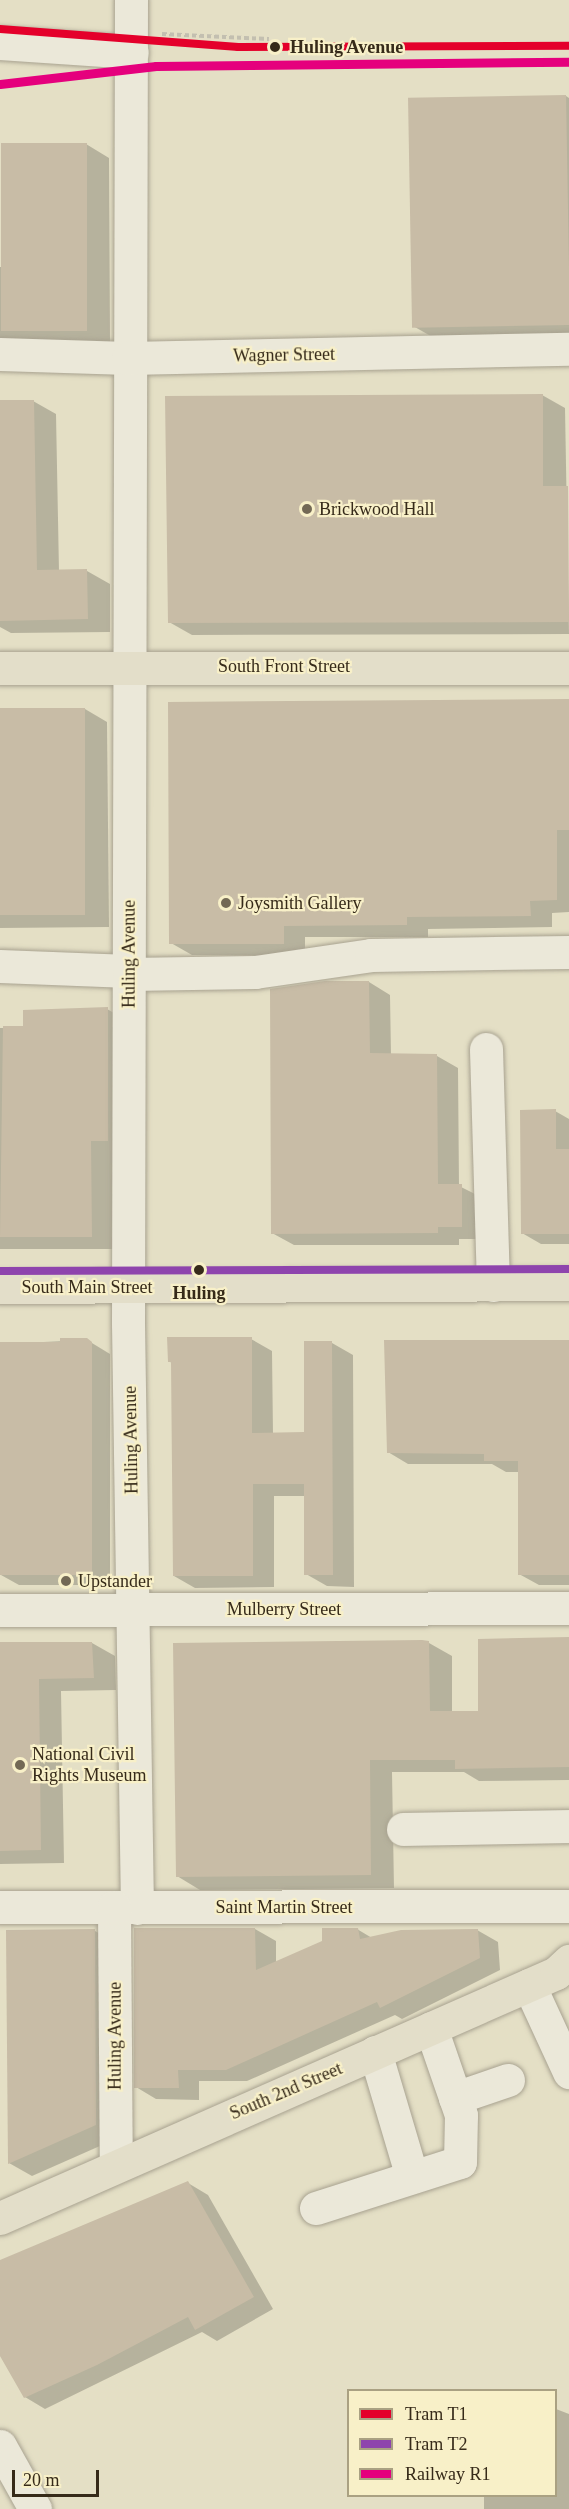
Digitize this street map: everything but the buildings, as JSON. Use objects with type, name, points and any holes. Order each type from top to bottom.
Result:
[{"type":"main road","name":"South Front Street","points":[[0,668],[129,666],[569,668]]},
{"type":"main road","name":"South Main Street","points":[[0,1287],[569,1284]]},
{"type":"main road","name":"South 2nd Street","points":[[0,2218],[556,1973],[569,1961]]},
{"type":"street","name":"Huling Avenue","points":[[116,2165],[134,1609],[129,1287],[128,358],[143,43],[131,0]]},
{"type":"street","points":[[0,43],[143,43]]},
{"type":"street","name":"Wagner Street","points":[[0,354],[128,358],[569,349]]},
{"type":"street","points":[[0,966],[129,973],[255,972],[371,955],[569,952]]},
{"type":"street","points":[[486,1049],[494,1285]]},
{"type":"street","name":"Mulberry Street","points":[[0,1610],[569,1608]]},
{"type":"street","points":[[403,1829],[569,1826]]},
{"type":"street","name":"Saint Martin Street","points":[[0,1907],[569,1906]]},
{"type":"street","points":[[529,1985],[569,2073]]},
{"type":"street","points":[[316,2208],[460,2162],[463,2136],[455,2098],[431,2028]]},
{"type":"street","points":[[375,2052],[412,2177]]},
{"type":"street","points":[[455,2098],[508,2080]]},
{"type":"street","points":[[0,2446],[35,2509]]},
{"type":"path","points":[[143,43],[269,39]]},
{"type":"tram line","name":"T1","points":[[0,29],[238,47],[569,46]]},
{"type":"tram line","name":"T2","points":[[0,1271],[569,1269]]},
{"type":"rail line","name":"R1","points":[[0,84],[156,66],[569,62]]},
{"type":"place","name":"Huling Avenue","points":[[275,47]]},
{"type":"place","name":"Brickwood Hall","points":[[307,509]]},
{"type":"place","name":"Joysmith Gallery","points":[[226,903]]},
{"type":"place","name":"Huling","points":[[199,1270]]},
{"type":"place","name":"Upstander","points":[[66,1581]]},
{"type":"place","name":"National Civil Rights Museum","points":[[20,1765]]}]
